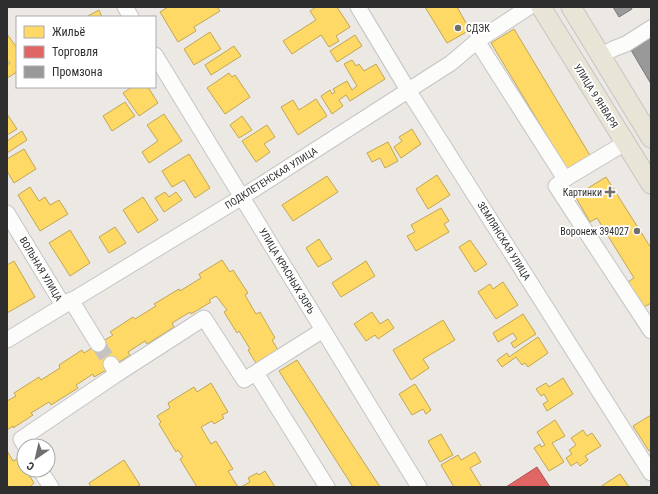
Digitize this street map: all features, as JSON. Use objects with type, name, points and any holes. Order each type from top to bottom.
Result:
[{"type":"main road","name":"УЛИЦА 9 ЯНВАРЯ","points":[[541,7],[651,184]]},
{"type":"main road","points":[[571,7],[651,138]]},
{"type":"street","points":[[125,7],[131,16]]},
{"type":"street","name":"ЗЕМЛЯНСКАЯ УЛИЦА","points":[[358,7],[408,90],[651,473]]},
{"type":"street","name":"ПОДКЛЕТЕНСКАЯ УЛИЦА","points":[[7,340],[67,302],[242,197],[451,63],[477,41],[529,7]]},
{"type":"street","points":[[601,56],[626,44],[651,28]]},
{"type":"street","points":[[477,41],[565,179]]},
{"type":"street","name":"УЛИЦА КРАСНЫХ ЗОРЬ","points":[[156,57],[419,487]]},
{"type":"street","points":[[625,143],[556,186],[646,315],[651,332]]},
{"type":"street","name":"ВОЛЬНАЯ УЛИЦА","points":[[7,213],[67,302],[98,344]]},
{"type":"street","points":[[22,438],[114,369],[204,318],[244,380],[323,330]]},
{"type":"street","points":[[256,373],[328,487]]},
{"type":"street","points":[[45,478],[51,487]]},
{"type":"building: Жильё","points":[[168,7],[217,7],[220,11],[194,27],[196,31],[178,42],[160,12]]},
{"type":"building: Жильё","points":[[316,7],[337,7],[350,27],[336,36],[339,41],[329,47],[321,35],[292,54],[283,41],[316,20],[310,11]]},
{"type":"building: Жильё","points":[[425,7],[457,7],[470,30],[447,43]]},
{"type":"building: Жильё","points":[[99,10],[102,16],[88,16]]},
{"type":"building: Жильё","points":[[514,29],[591,157],[568,171],[491,43]]},
{"type":"building: Жильё","points":[[210,32],[221,49],[194,65],[184,49]]},
{"type":"building: Жильё","points":[[7,34],[16,47],[16,73],[7,78],[7,65],[10,63],[7,60]]},
{"type":"building: Жильё","points":[[355,35],[362,46],[337,62],[330,51]]},
{"type":"building: Жильё","points":[[234,46],[241,56],[211,75],[205,65]]},
{"type":"building: Жильё","points":[[352,60],[356,66],[359,64],[364,71],[376,64],[385,79],[350,101],[346,95],[339,100],[343,106],[332,114],[321,96],[330,90],[332,94],[335,92],[333,89],[347,81],[352,90],[357,86],[344,64]]},
{"type":"building: Жильё","points":[[229,73],[232,77],[235,75],[250,97],[225,114],[207,88]]},
{"type":"building: Жильё","points":[[130,88],[149,88],[158,103],[139,116],[123,93]]},
{"type":"building: Жильё","points":[[316,99],[327,116],[298,135],[281,107],[293,100],[299,110]]},
{"type":"building: Жильё","points":[[125,102],[135,116],[112,131],[103,116]]},
{"type":"building: Жильё","points":[[7,114],[17,129],[7,135]]},
{"type":"building: Жильё","points":[[164,114],[182,141],[149,163],[142,152],[158,141],[147,125]]},
{"type":"building: Жильё","points":[[242,116],[252,130],[239,138],[230,125]]},
{"type":"building: Жильё","points":[[267,125],[275,137],[264,144],[270,152],[256,162],[242,141]]},
{"type":"building: Жильё","points":[[412,129],[421,144],[401,158],[394,147],[402,141],[399,137]]},
{"type":"building: Жильё","points":[[22,131],[27,140],[7,153],[7,141]]},
{"type":"building: Жильё","points":[[388,142],[398,161],[385,168],[380,158],[372,162],[367,153]]},
{"type":"building: Жильё","points":[[24,149],[36,169],[14,183],[7,171],[7,159]]},
{"type":"building: Жильё","points":[[189,154],[210,188],[195,198],[184,180],[172,187],[162,171]]},
{"type":"building: Жильё","points":[[437,175],[450,195],[428,209],[416,189]]},
{"type":"building: Жильё","points":[[327,176],[338,192],[293,221],[282,205]]},
{"type":"building: Жильё","points":[[606,177],[651,248],[651,303],[644,307],[628,282],[634,278],[597,218],[590,222],[575,196]]},
{"type":"building: Жильё","points":[[30,187],[39,201],[45,197],[50,205],[59,200],[68,214],[40,231],[18,195]]},
{"type":"building: Жильё","points":[[165,192],[169,197],[176,192],[182,200],[164,212],[155,198]]},
{"type":"building: Жильё","points":[[143,197],[158,220],[138,233],[123,210]]},
{"type":"building: Жильё","points":[[441,208],[449,221],[444,224],[449,232],[416,251],[407,236],[415,232],[411,225]]},
{"type":"building: Жильё","points":[[115,227],[126,243],[109,253],[99,237]]},
{"type":"building: Жильё","points":[[70,230],[90,263],[70,276],[49,243]]},
{"type":"building: Жильё","points":[[319,239],[332,259],[318,267],[306,248]]},
{"type":"building: Жильё","points":[[470,240],[487,264],[475,272],[459,247]]},
{"type":"building: Жильё","points":[[222,260],[230,272],[233,270],[248,293],[245,295],[256,314],[260,312],[275,338],[272,340],[278,350],[256,363],[248,350],[250,349],[239,331],[237,333],[224,312],[227,310],[216,296],[209,300],[211,302],[172,323],[174,327],[147,344],[145,341],[128,352],[130,355],[94,377],[93,374],[76,385],[78,388],[51,405],[49,402],[31,413],[33,415],[13,428],[13,426],[7,430],[7,401],[16,396],[14,393],[39,377],[41,380],[60,368],[59,365],[82,350],[84,353],[113,335],[110,332],[133,317],[135,319],[156,306],[154,304],[179,289],[180,291],[201,278],[199,274]]},
{"type":"building: Жильё","points":[[14,261],[35,297],[7,313],[7,265]]},
{"type":"building: Жильё","points":[[366,261],[375,276],[341,297],[332,283]]},
{"type":"building: Жильё","points":[[503,282],[518,305],[496,319],[478,292],[490,284],[493,289]]},
{"type":"building: Жильё","points":[[372,312],[380,324],[388,319],[394,328],[378,339],[375,335],[366,341],[354,324]]},
{"type":"building: Жильё","points":[[523,314],[536,334],[514,348],[511,343],[517,339],[513,333],[498,342],[493,333]]},
{"type":"building: Жильё","points":[[443,320],[455,340],[423,359],[429,368],[411,380],[393,350]]},
{"type":"building: Жильё","points":[[538,337],[548,353],[528,367],[525,363],[522,365],[516,357],[502,367],[497,360],[507,353],[509,357]]},
{"type":"building: Жильё","points":[[297,360],[380,487],[353,487],[279,371]]},
{"type":"building: Жильё","points":[[563,378],[573,394],[547,411],[543,404],[548,401],[544,394],[541,396],[536,389],[546,383],[549,387]]},
{"type":"building: Жильё","points":[[211,383],[228,412],[222,415],[224,418],[214,424],[212,421],[201,427],[211,444],[216,441],[233,469],[228,471],[238,487],[197,487],[180,459],[183,457],[178,450],[176,452],[159,424],[161,422],[157,416],[170,408],[168,403],[194,387],[197,392]]},
{"type":"building: Жильё","points":[[415,384],[431,410],[426,414],[423,409],[412,415],[399,394]]},
{"type":"building: Жильё","points":[[651,415],[651,450],[649,451],[633,426]]},
{"type":"building: Жильё","points":[[555,420],[565,436],[552,443],[564,462],[549,471],[534,448],[540,444],[541,447],[545,445],[537,432]]},
{"type":"building: Жильё","points":[[583,430],[587,436],[592,433],[601,446],[585,456],[588,460],[580,466],[577,462],[571,466],[566,458],[572,454],[569,450],[576,445],[571,438]]},
{"type":"building: Жильё","points":[[441,434],[453,455],[440,462],[428,441]]},
{"type":"building: Жильё","points":[[7,451],[13,461],[16,460],[16,478],[31,478],[34,483],[30,487],[7,487]]},
{"type":"building: Жильё","points":[[475,452],[481,462],[470,468],[481,486],[454,487],[441,465],[458,455],[461,460]]},
{"type":"building: Жильё","points":[[124,460],[140,485],[136,487],[91,487],[89,483]]},
{"type":"building: Жильё","points":[[265,471],[275,487],[241,487],[250,482],[248,478],[257,473],[259,475]]},
{"type":"building: Жильё","points":[[620,474],[629,487],[600,487]]},
{"type":"building: Торговля","points":[[537,467],[550,487],[506,487]]},
{"type":"building: Промзона","points":[[613,7],[631,7],[632,9],[619,17]]},
{"type":"building: Промзона","points":[[651,38],[651,84],[631,50]]},
{"type":"tunnel","points":[[98,344],[111,364]]},
{"type":"place","name":"СДЭК","points":[[458,28]]},
{"type":"place","name":"Картинки","points":[[610,192]]},
{"type":"place","name":"Воронеж 394027","points":[[637,231]]}]
